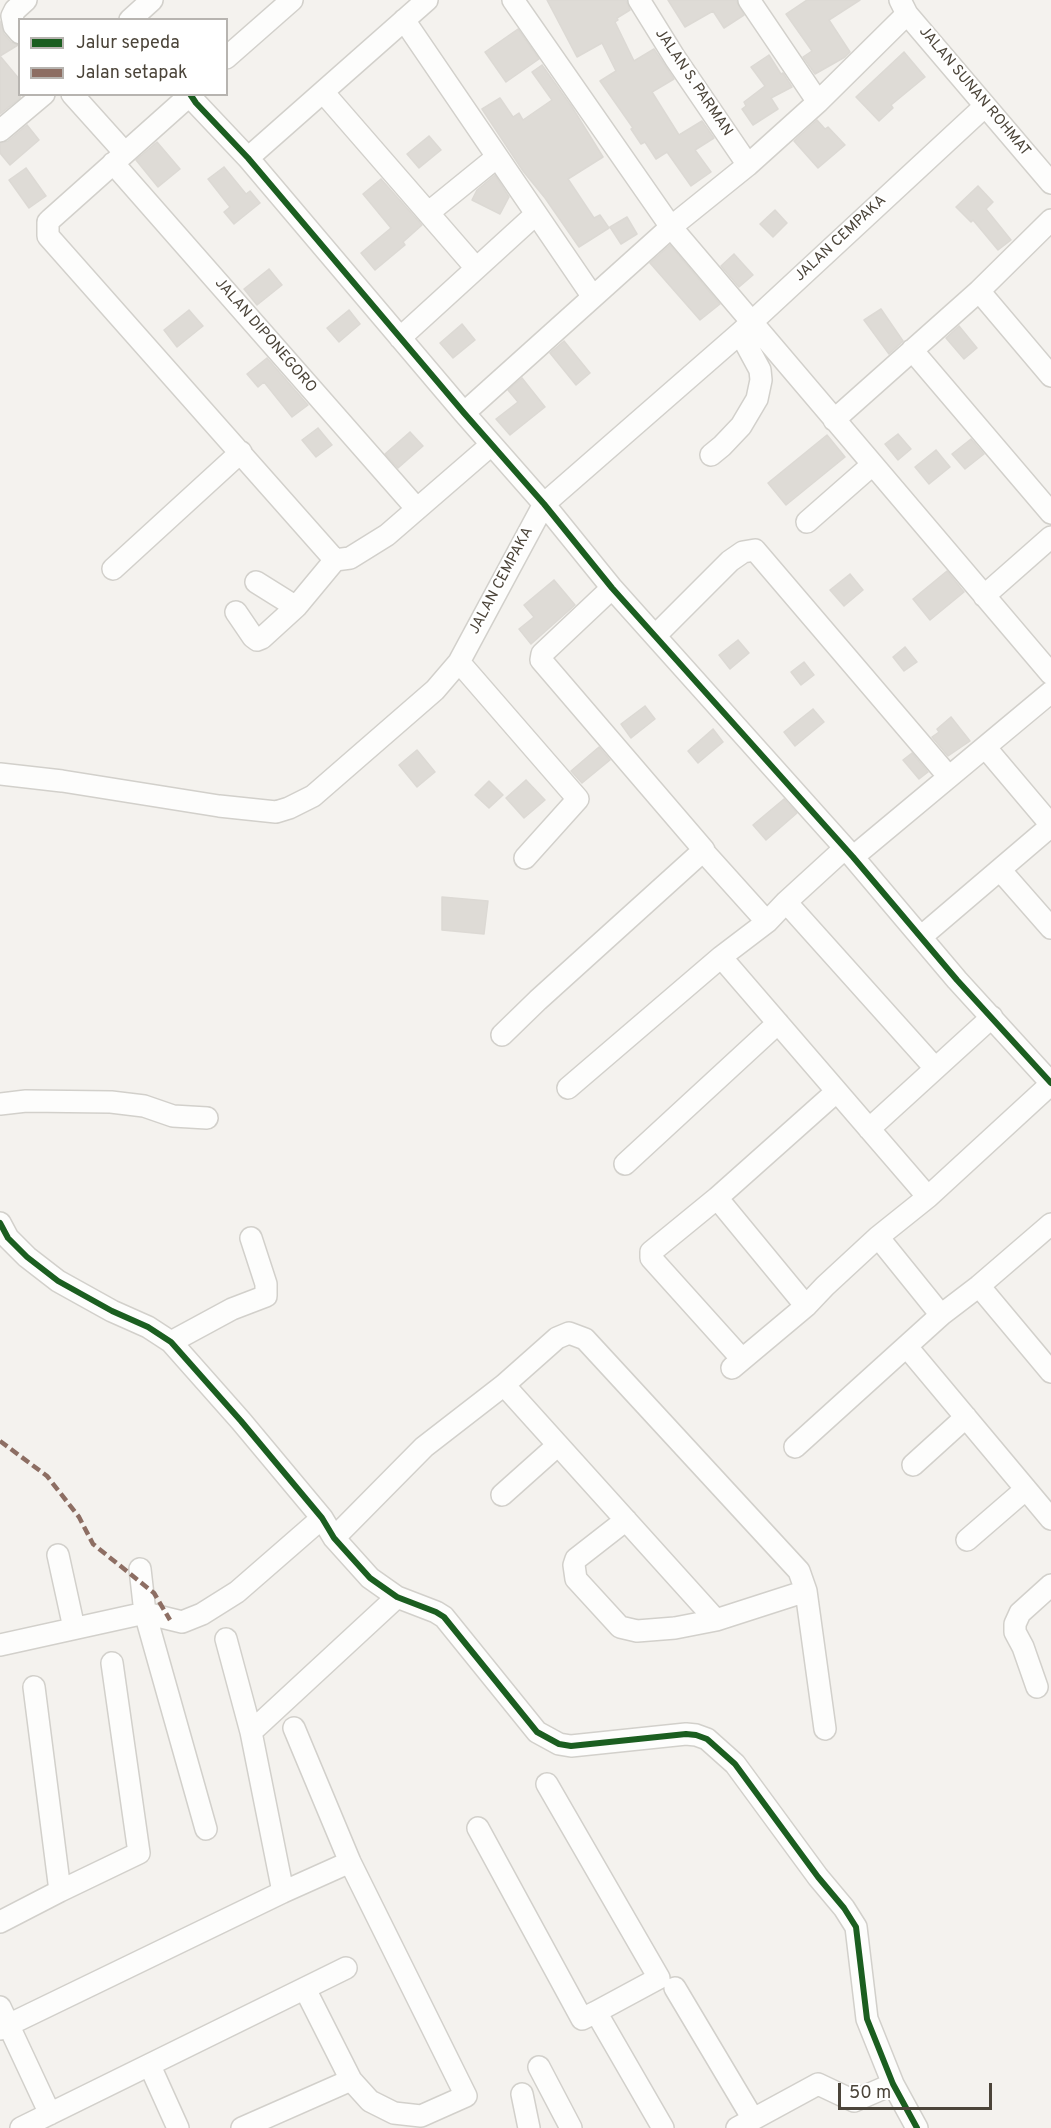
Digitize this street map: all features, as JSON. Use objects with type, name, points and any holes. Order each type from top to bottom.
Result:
[{"type":"street","points":[[18,31],[14,26],[12,16],[26,0]]},
{"type":"street","points":[[132,18],[152,0]]},
{"type":"street","points":[[228,56],[269,7],[292,0]]},
{"type":"street","points":[[248,158],[427,0]]},
{"type":"street","points":[[513,0],[671,227],[745,328],[834,420],[1051,674]]},
{"type":"street","name":"JALAN S. PARMAN","points":[[639,0],[675,58],[748,165]]},
{"type":"street","points":[[749,0],[818,102]]},
{"type":"street","points":[[464,413],[671,227],[748,165],[818,102],[903,7]]},
{"type":"street","name":"JALAN SUNAN ROHMAT","points":[[903,7],[984,107],[1051,183]]},
{"type":"street","points":[[404,20],[593,297]]},
{"type":"street","points":[[323,92],[476,268]]},
{"type":"street","points":[[0,131],[42,96]]},
{"type":"street","name":"JALAN DIPONEGORO","points":[[73,96],[119,158],[417,510]]},
{"type":"street","points":[[189,96],[51,219],[48,222],[48,236],[335,560],[347,560],[387,535],[491,445]]},
{"type":"street","points":[[191,96],[248,158],[491,445],[544,504],[612,588],[1051,1084],[928,1197],[878,1237],[806,1306],[737,1363],[651,1258],[651,1252],[717,1198],[836,1092]]},
{"type":"street","name":"JALAN CEMPAKA","points":[[2,768],[62,781],[219,806],[276,812],[313,796],[435,690],[459,662],[544,504],[745,328],[984,107]]},
{"type":"street","points":[[428,213],[497,157]]},
{"type":"street","points":[[400,338],[536,213]]},
{"type":"street","points":[[834,420],[979,291],[1051,220]]},
{"type":"street","points":[[979,291],[1051,376]]},
{"type":"street","points":[[711,455],[741,426],[757,399],[761,380],[760,370],[745,328]]},
{"type":"street","points":[[912,350],[1051,513]]},
{"type":"street","points":[[113,569],[241,452]]},
{"type":"street","points":[[807,522],[872,465]]},
{"type":"street","points":[[984,596],[1051,537]]},
{"type":"street","points":[[656,635],[730,561],[743,552],[756,550],[949,777]]},
{"type":"street","points":[[236,612],[253,637],[257,640],[262,638],[296,607],[335,560]]},
{"type":"street","points":[[256,582],[296,607]]},
{"type":"street","points":[[612,588],[542,654],[540,660],[704,848],[704,852],[768,922]]},
{"type":"street","points":[[459,662],[578,799],[525,858]]},
{"type":"street","points":[[568,1088],[721,957],[768,922],[786,902],[949,777],[1051,693]]},
{"type":"street","points":[[922,936],[1051,826],[985,747]]},
{"type":"street","points":[[502,1035],[704,852]]},
{"type":"street","points":[[1001,871],[1051,928]]},
{"type":"street","points":[[786,902],[935,1068]]},
{"type":"street","points":[[721,957],[928,1197]]},
{"type":"street","points":[[869,1129],[992,1017]]},
{"type":"street","points":[[625,1164],[778,1023]]},
{"type":"street","points":[[2,1100],[111,1102],[144,1106],[173,1116],[207,1118]]},
{"type":"street","points":[[717,1198],[806,1306]]},
{"type":"street","points":[[0,1223],[8,1238],[58,1281],[112,1311],[148,1327],[171,1342],[322,1518],[334,1538],[370,1578],[397,1597],[444,1617],[524,1718],[537,1731],[559,1744],[579,1746],[686,1734],[696,1735],[707,1739],[735,1764],[856,1927],[867,2019],[912,2127]]},
{"type":"street","points":[[795,1447],[941,1315],[1049,1230]]},
{"type":"street","points":[[878,1237],[941,1315]]},
{"type":"street","points":[[171,1342],[232,1309],[266,1296],[266,1284],[251,1238]]},
{"type":"street","points":[[979,1286],[1051,1372]]},
{"type":"street","points":[[334,1538],[424,1447],[504,1385],[557,1338],[569,1333],[585,1339],[799,1571],[806,1592],[825,1729]]},
{"type":"street","points":[[907,1347],[1051,1519]]},
{"type":"street","points":[[504,1385],[716,1620]]},
{"type":"street","points":[[914,1465],[966,1417]]},
{"type":"street","points":[[502,1495],[558,1445]]},
{"type":"street","points":[[967,1540],[1026,1489]]},
{"type":"street","points":[[0,1645],[146,1613],[182,1622],[202,1614],[237,1592],[322,1518]]},
{"type":"street","points":[[626,1520],[576,1559],[574,1565],[576,1579],[620,1627],[637,1631],[675,1628],[716,1620],[806,1592]]},
{"type":"street","points":[[58,1556],[74,1628]]},
{"type":"street","points":[[140,1569],[146,1613],[206,1829]]},
{"type":"street","points":[[1037,1687],[1023,1647],[1015,1632],[1014,1624],[1020,1613],[1051,1585]]},
{"type":"street","points":[[251,1732],[397,1597]]},
{"type":"street","points":[[226,1639],[251,1732],[283,1892]]},
{"type":"street","points":[[0,1922],[139,1853],[112,1663]]},
{"type":"street","points":[[34,1687],[60,1891]]},
{"type":"street","points":[[294,1728],[350,1862],[466,2096],[421,2116],[394,2113],[370,2101],[351,2080],[305,1989]]},
{"type":"street","points":[[478,1828],[582,2019],[659,1978],[547,1784]]},
{"type":"street","points":[[50,2114],[3,2020],[350,1862]]},
{"type":"street","points":[[21,2128],[346,1968]]},
{"type":"street","points":[[675,1988],[745,2124],[818,2084],[854,2101],[893,2084]]},
{"type":"street","points":[[596,2012],[663,2128]]},
{"type":"street","points":[[150,2066],[178,2128]]},
{"type":"street","points":[[539,2067],[571,2128]]},
{"type":"street","points":[[242,2128],[351,2080]]},
{"type":"street","points":[[522,2094],[530,2128]]},
{"type":"building","points":[[547,0],[626,0],[630,10],[617,18],[615,22],[634,61],[654,49],[674,79],[652,92],[679,135],[702,121],[714,138],[695,150],[711,172],[691,186],[667,152],[656,159],[645,142],[641,144],[631,129],[633,128],[600,81],[616,71],[602,43],[577,57]]},
{"type":"building","points":[[668,0],[736,0],[744,15],[724,28],[713,11],[685,27]]},
{"type":"building","points":[[807,0],[860,0],[829,20],[850,52],[815,74],[803,57],[812,51],[786,14]]},
{"type":"building","points":[[0,21],[4,34],[11,42],[18,45],[0,56]]},
{"type":"building","points":[[518,29],[539,59],[506,82],[485,52]]},
{"type":"building","points":[[904,52],[925,77],[891,105],[893,108],[879,121],[856,97]]},
{"type":"building","points":[[769,55],[792,87],[771,98],[778,109],[753,125],[742,109],[746,106],[744,102],[765,86],[751,67]]},
{"type":"building","points":[[0,56],[18,78],[20,98],[0,114]]},
{"type":"building","points":[[542,65],[603,157],[568,179],[594,218],[600,215],[609,228],[579,247],[523,171],[482,109],[500,98],[513,117],[519,113],[523,120],[552,100],[532,72]]},
{"type":"building","points":[[817,120],[825,129],[828,127],[845,145],[818,168],[794,141]]},
{"type":"building","points":[[27,125],[39,140],[10,165],[0,153],[0,143],[8,141]]},
{"type":"building","points":[[429,136],[441,150],[419,168],[407,154]]},
{"type":"building","points":[[157,142],[180,169],[158,187],[136,160]]},
{"type":"building","points":[[224,167],[246,194],[250,191],[260,203],[234,224],[224,212],[230,207],[208,179]]},
{"type":"building","points":[[26,168],[46,196],[29,208],[9,180]]},
{"type":"building","points":[[495,175],[509,197],[500,214],[472,200],[477,190]]},
{"type":"building","points":[[381,179],[422,225],[403,242],[405,245],[375,270],[361,253],[391,228],[363,194]]},
{"type":"building","points":[[978,186],[993,202],[986,209],[1011,240],[998,250],[973,220],[971,222],[956,207]]},
{"type":"building","points":[[775,210],[787,223],[773,237],[760,224]]},
{"type":"building","points":[[627,217],[637,234],[621,244],[610,227]]},
{"type":"building","points":[[670,245],[720,304],[700,320],[650,263]]},
{"type":"building","points":[[734,254],[753,275],[739,287],[721,266]]},
{"type":"building","points":[[269,269],[282,285],[257,305],[244,289]]},
{"type":"building","points":[[881,309],[903,341],[889,354],[864,320]]},
{"type":"building","points":[[189,310],[203,326],[177,347],[164,330]]},
{"type":"building","points":[[349,310],[360,324],[339,342],[327,328]]},
{"type":"building","points":[[462,324],[475,340],[453,358],[440,343]]},
{"type":"building","points":[[959,326],[977,348],[964,359],[946,338]]},
{"type":"building","points":[[564,341],[590,373],[576,385],[550,353]]},
{"type":"building","points":[[267,358],[308,405],[292,417],[264,382],[258,387],[247,374]]},
{"type":"building","points":[[522,378],[545,407],[510,435],[496,419],[518,402],[508,390]]},
{"type":"building","points":[[318,428],[332,445],[316,457],[302,440]]},
{"type":"building","points":[[410,432],[423,446],[398,468],[385,454]]},
{"type":"building","points":[[898,434],[911,449],[898,460],[885,444]]},
{"type":"building","points":[[827,435],[845,457],[786,505],[768,483]]},
{"type":"building","points":[[971,439],[984,454],[965,469],[952,454]]},
{"type":"building","points":[[936,450],[950,467],[929,484],[915,467]]},
{"type":"building","points":[[947,571],[964,592],[930,620],[913,599]]},
{"type":"building","points":[[850,574],[863,590],[844,606],[830,590]]},
{"type":"building","points":[[554,580],[575,605],[531,644],[519,629],[534,617],[524,605]]},
{"type":"building","points":[[738,640],[749,653],[730,669],[719,655]]},
{"type":"building","points":[[905,647],[917,662],[904,671],[893,657]]},
{"type":"building","points":[[804,662],[814,675],[801,685],[791,672]]},
{"type":"building","points":[[645,706],[655,719],[631,738],[621,724]]},
{"type":"building","points":[[813,709],[824,722],[795,746],[784,732]]},
{"type":"building","points":[[951,717],[970,741],[948,756],[932,737],[939,732],[937,729]]},
{"type":"building","points":[[713,729],[723,742],[698,763],[688,751]]},
{"type":"building","points":[[599,747],[610,760],[582,783],[571,771]]},
{"type":"building","points":[[417,750],[435,772],[417,787],[399,765]]},
{"type":"building","points":[[912,753],[928,772],[919,779],[903,760]]},
{"type":"building","points":[[526,780],[545,800],[524,818],[506,798]]},
{"type":"building","points":[[489,781],[503,795],[489,808],[475,795]]},
{"type":"building","points":[[784,799],[797,813],[766,840],[753,825]]},
{"type":"building","points":[[442,897],[488,901],[484,934],[442,930]]},
{"type":"marked path","points":[[0,1441],[47,1476],[79,1517],[93,1544],[154,1593],[170,1620]]},
{"type":"cycle path","points":[[191,96],[248,158],[544,504],[612,588],[853,857],[957,980],[1051,1083]]},
{"type":"cycle path","points":[[0,1223],[8,1238],[27,1257],[58,1281],[112,1311],[148,1327],[171,1342],[241,1421],[322,1518],[334,1538],[370,1578],[397,1597],[444,1617],[537,1732],[559,1744],[571,1746],[686,1734],[696,1735],[707,1739],[735,1764],[856,1927],[867,2019],[893,2084],[917,2128]]}]
